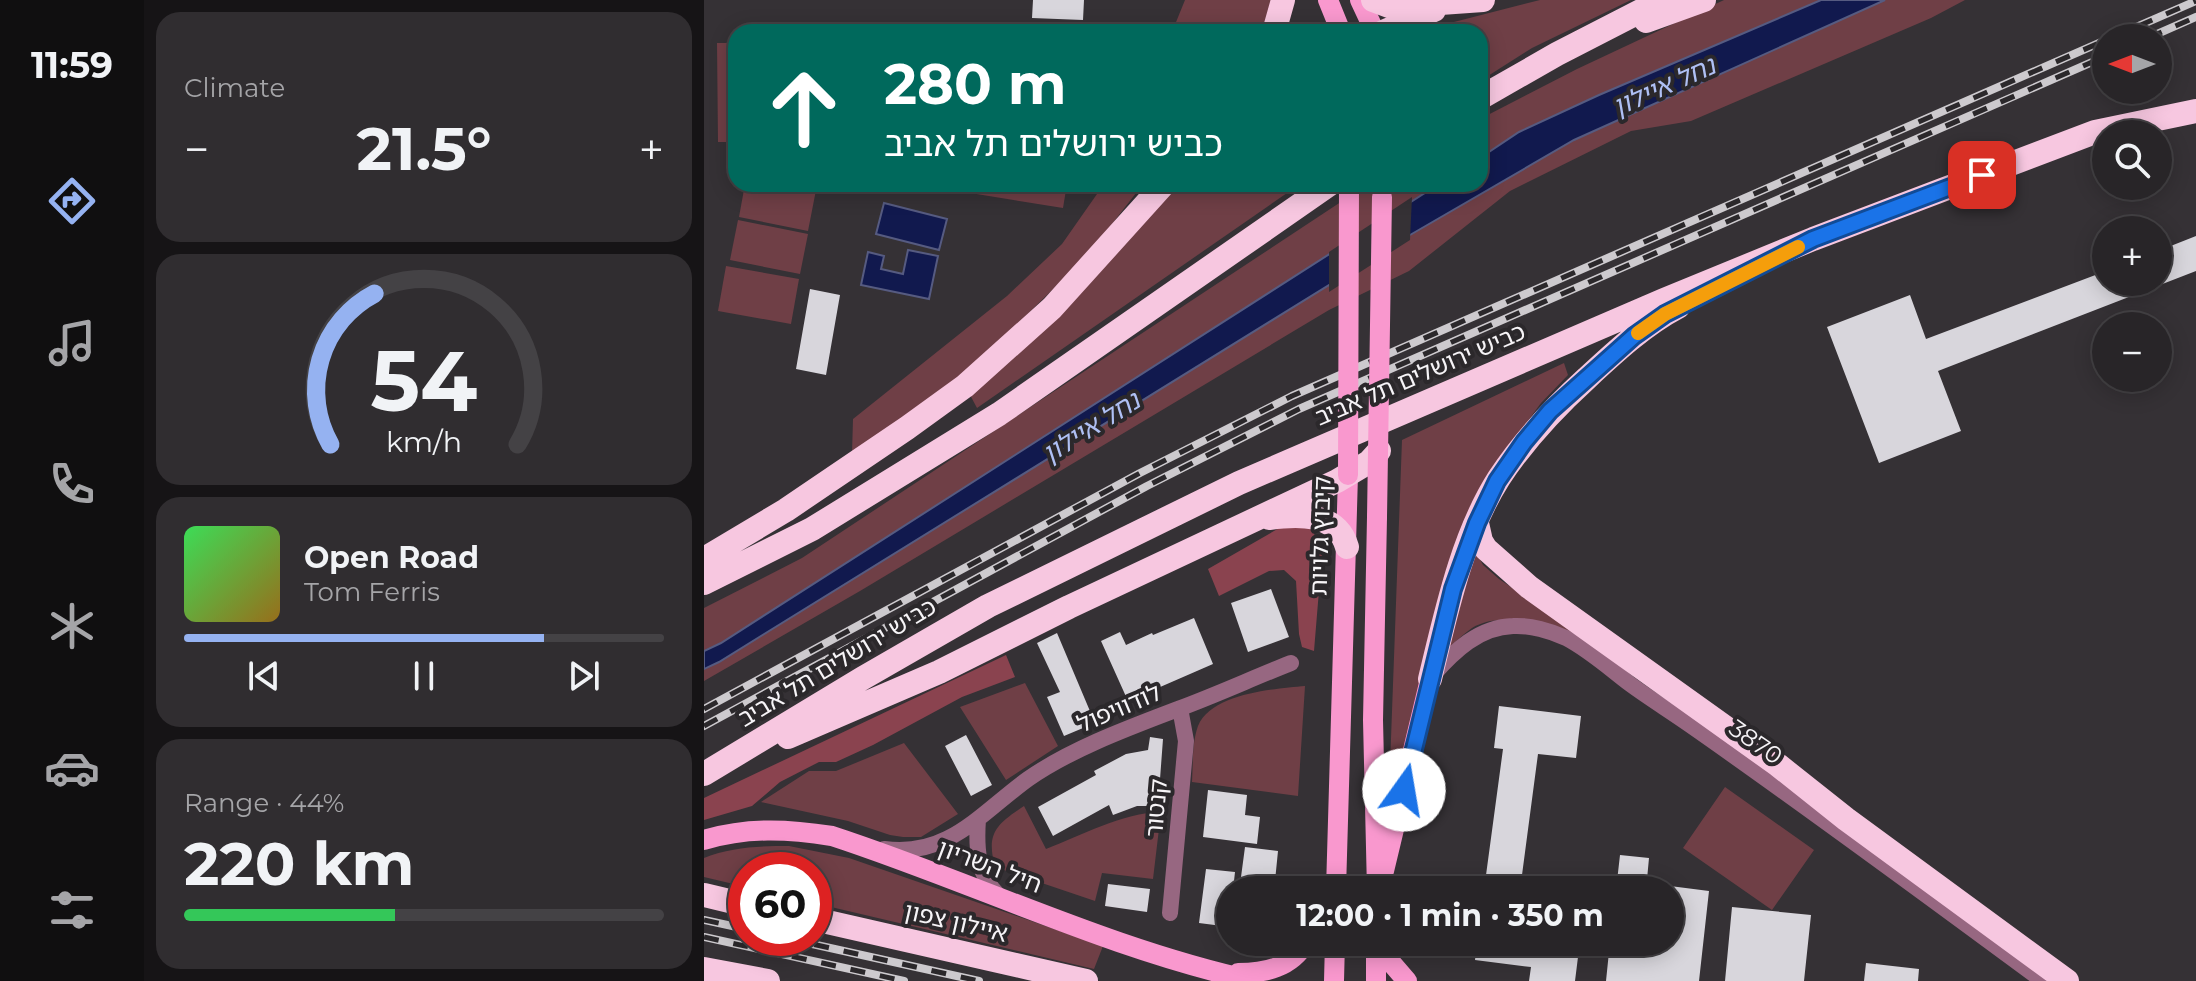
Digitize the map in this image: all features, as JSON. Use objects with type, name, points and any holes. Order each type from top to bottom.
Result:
[{"type":"highway","points":[[1276,24],[1283,0]]},
{"type":"highway","points":[[1373,0],[1389,6],[1483,0]]},
{"type":"highway","points":[[1488,93],[1662,0]]},
{"type":"highway","points":[[1557,54],[1704,0]]},
{"type":"highway","points":[[1402,24],[1451,3]]},
{"type":"highway","name":"כביש ירושלים תל אביב","points":[[705,774],[988,606],[1239,483],[1813,239],[2095,132],[2196,111]]},
{"type":"highway","points":[[704,559],[786,510],[965,386],[1052,308],[1157,192]]},
{"type":"highway","points":[[704,583],[812,529],[999,414],[1318,192]]},
{"type":"highway","points":[[1430,679],[1453,589],[1477,523],[1497,481],[1550,411],[1634,336],[1665,314],[1813,239]]},
{"type":"highway","points":[[705,774],[939,672],[1338,480],[1369,462],[1379,451]]},
{"type":"highway","points":[[1247,522],[1295,516],[1319,518],[1336,527],[1347,547]]},
{"type":"highway","points":[[1477,523],[1486,549],[1529,587],[1778,765],[1846,819],[2067,981]]},
{"type":"highway","points":[[704,895],[728,901]]},
{"type":"highway","name":"איילון צפון","points":[[832,923],[1086,981]]},
{"type":"highway","points":[[704,969],[768,981]]},
{"type":"main road","points":[[1328,0],[1338,24]]},
{"type":"main road","points":[[1360,0],[1371,24]]},
{"type":"main road","name":"קיבוץ גלויות","points":[[1337,876],[1347,547],[1347,517],[1338,480],[1349,192]]},
{"type":"main road","points":[[1378,876],[1373,720],[1382,192]]},
{"type":"main road","points":[[1381,876],[1430,679]]},
{"type":"main road","name":"חיל השריון","points":[[704,840],[726,833],[783,830],[832,836],[1125,945],[1254,981]]},
{"type":"main road","points":[[1331,876],[1338,835]]},
{"type":"main road","points":[[1210,971],[1253,973],[1276,968],[1296,956]]},
{"type":"main road","points":[[1334,981],[1335,956]]},
{"type":"main road","points":[[1376,956],[1376,981]]},
{"type":"main road","points":[[1386,956],[1407,981]]},
{"type":"street","name":"3870","points":[[1430,679],[1466,642],[1486,632],[1513,626],[1540,629],[1565,637],[1773,782],[2043,981]]},
{"type":"street","name":"לודוויפול","points":[[863,846],[902,852],[940,844],[1030,778],[1059,761],[1124,730],[1291,663]]},
{"type":"street","name":"קנטור","points":[[1170,913],[1186,741],[1180,708]]},
{"type":"street","points":[[978,819],[977,855],[987,881],[999,896]]},
{"type":"shaded area","points":[[1185,0],[1273,0],[1266,24],[1175,24]]},
{"type":"shaded area","points":[[1540,0],[1631,0],[1532,48],[1488,76],[1488,24],[1446,24]]},
{"type":"shaded area","points":[[1724,0],[1821,0],[1599,95],[1519,132],[1488,153],[1488,115]]},
{"type":"shaded area","points":[[1885,0],[1965,0],[1931,18],[1691,121],[1631,131],[1510,191],[1409,271],[1329,310],[704,681],[704,669],[1410,235],[1574,140]]},
{"type":"shaded area","points":[[717,43],[728,43],[728,142],[718,142]]},
{"type":"shaded area","points":[[744,192],[816,192],[808,231],[739,217]]},
{"type":"shaded area","points":[[964,192],[1066,192],[1063,208]]},
{"type":"shaded area","points":[[1098,192],[1137,192],[1088,255],[1007,334],[945,390],[852,454],[853,419],[1007,296],[1062,244]]},
{"type":"shaded area","points":[[1165,192],[1288,192],[977,408],[969,393]]},
{"type":"shaded area","points":[[1356,192],[1426,192],[704,651],[704,608],[802,558]]},
{"type":"shaded area","points":[[738,220],[808,234],[800,274],[730,260]]},
{"type":"shaded area","points":[[726,266],[799,279],[791,324],[718,311]]},
{"type":"shaded area","points":[[1564,363],[1568,375],[1541,403],[1493,468],[1399,773],[1390,766],[1402,440]]},
{"type":"shaded area","points":[[1288,523],[1311,528],[1321,547],[1314,651],[1302,647],[1296,581],[1284,570],[1269,571],[1219,596],[1208,569]]},
{"type":"shaded area","points":[[1472,545],[1483,565],[1499,579],[1585,636],[1528,622],[1499,620],[1472,628],[1442,653]]},
{"type":"shaded area","points":[[1006,655],[1015,677],[962,697],[836,762],[819,762],[780,782],[752,806],[704,820],[704,798]]},
{"type":"shaded area","points":[[1025,683],[1058,746],[1006,780],[960,707]]},
{"type":"shaded area","points":[[1305,686],[1298,796],[1192,782],[1195,739],[1205,715],[1216,706],[1245,695]]},
{"type":"shaded area","points":[[904,743],[958,814],[921,837],[890,835],[848,821],[761,802],[809,771],[836,771]]},
{"type":"shaded area","points":[[1725,787],[1814,850],[1772,910],[1683,848]]},
{"type":"shaded area","points":[[1024,806],[1046,849],[1117,820],[1161,812],[1153,879],[1102,873],[1095,901],[995,867],[992,846],[996,831]]},
{"type":"shaded area","points":[[789,846],[819,852],[728,852],[728,883],[704,877],[704,858],[735,849]]},
{"type":"shaded area","points":[[832,855],[1103,946],[1094,969],[832,907]]},
{"type":"water","name":"נחל איילון","points":[[1821,0],[1885,0],[1574,140],[1488,190],[1488,153],[1519,132]]},
{"type":"water","name":"נחל איילון","points":[[1426,192],[1484,192],[704,669],[704,651]]},
{"type":"water","points":[[884,203],[947,219],[939,250],[876,234]]},
{"type":"water","points":[[908,250],[938,256],[929,299],[861,285],[868,252],[884,256],[881,269],[903,274]]},
{"type":"pier","points":[[1412,197],[1410,240],[1329,292],[1329,252]]},
{"type":"building","points":[[1033,0],[1084,0],[1083,20],[1032,18]]},
{"type":"building","points":[[2196,236],[2196,271],[2172,280],[2172,245]]},
{"type":"building","points":[[2092,276],[2092,296],[2132,296],[1938,371],[1961,431],[1879,463],[1827,327],[1910,295],[1926,339]]},
{"type":"building","points":[[810,289],[840,295],[826,375],[796,369]]},
{"type":"building","points":[[1271,589],[1289,637],[1248,652],[1231,603]]},
{"type":"building","points":[[1194,618],[1213,664],[1128,701],[1101,641],[1120,632],[1126,645]]},
{"type":"building","points":[[1057,633],[1095,723],[1064,736],[1047,697],[1060,692],[1037,643]]},
{"type":"building","points":[[1499,706],[1581,716],[1576,758],[1538,754],[1522,876],[1486,876],[1503,749],[1494,748]]},
{"type":"building","points":[[966,735],[992,785],[971,796],[945,746]]},
{"type":"building","points":[[1150,737],[1163,739],[1158,806],[1137,806],[1113,815],[1109,805],[1053,836],[1038,807],[1096,775],[1094,771],[1126,754],[1148,750]]},
{"type":"building","points":[[1208,790],[1247,795],[1245,815],[1260,817],[1257,844],[1203,837]]},
{"type":"building","points":[[1245,847],[1278,851],[1276,876],[1241,876]]},
{"type":"building","points":[[1620,855],[1649,858],[1647,876],[1618,876]]},
{"type":"building","points":[[1206,869],[1235,872],[1235,876],[1216,876],[1216,925],[1199,923]]},
{"type":"building","points":[[1108,884],[1150,889],[1147,912],[1105,906]]},
{"type":"building","points":[[1684,888],[1709,891],[1699,981],[1606,981],[1609,956],[1684,956]]},
{"type":"building","points":[[1732,907],[1811,915],[1804,981],[1725,981]]},
{"type":"building","points":[[1475,956],[1578,957],[1575,981],[1529,981],[1531,967],[1475,960]]},
{"type":"building","points":[[1866,963],[1919,969],[1918,981],[1864,981]]},
{"type":"railway","points":[[2143,24],[2196,1]]},
{"type":"railway","points":[[2172,28],[2196,17]]},
{"type":"railway","points":[[704,709],[1140,473],[1292,396],[2092,46]]},
{"type":"railway","points":[[704,726],[1147,486],[1299,409],[2092,62]]},
{"type":"railway","points":[[704,920],[728,925]]},
{"type":"railway","points":[[704,937],[904,981]]},
{"type":"railway","points":[[832,948],[979,981]]},
{"type":"slow traffic","points":[[1638,333],[1665,314],[1798,247]]},
{"type":"route","points":[[1404,790],[1453,589],[1477,523],[1497,481],[1550,411],[1634,336],[1665,314],[1813,239],[1982,175]]}]
